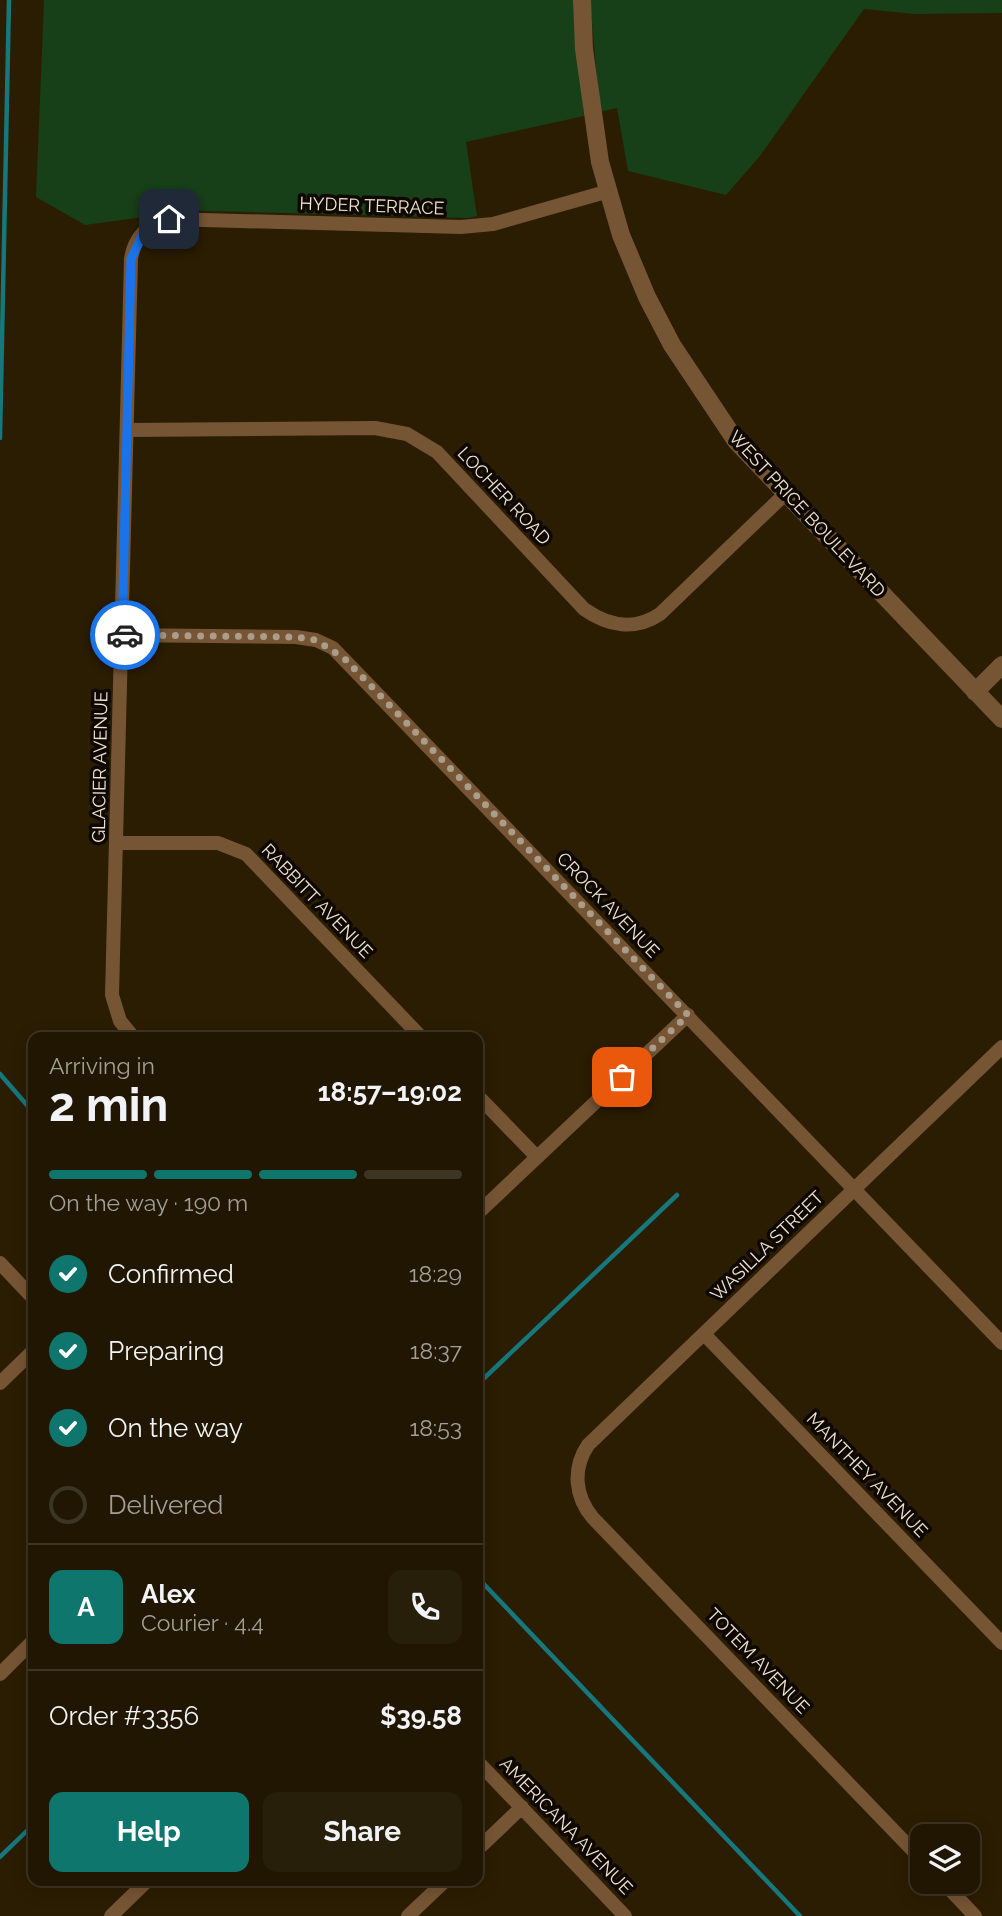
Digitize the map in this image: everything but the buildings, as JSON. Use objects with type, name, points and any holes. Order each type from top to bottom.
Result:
[{"type":"street","name":"WEST PRICE BOULEVARD","points":[[582,0],[593,121],[608,191],[621,234],[647,297],[672,345],[736,440],[1002,719]]},
{"type":"street","name":"HYDER TERRACE","points":[[138,240],[150,226],[169,219],[461,228],[513,219],[608,191]]},
{"type":"street","name":"GLACIER AVENUE","points":[[129,1032],[120,1021],[113,995],[131,259],[138,240]]},
{"type":"street","name":"LOCHER ROAD","points":[[128,430],[375,428],[407,434],[437,452],[584,609],[608,623],[624,625],[640,623],[660,614],[785,494]]},
{"type":"street","name":"CROCK AVENUE","points":[[122,635],[296,637],[316,640],[333,648],[1002,1343]]},
{"type":"street","points":[[975,692],[1002,665]]},
{"type":"street","name":"RABBITT AVENUE","points":[[117,844],[218,843],[246,854],[416,1032]]},
{"type":"street","points":[[483,1208],[688,1015]]},
{"type":"street","name":"WASILLA STREET","points":[[577,1483],[578,1465],[588,1445],[1002,1047]]},
{"type":"street","points":[[483,1101],[536,1156]]},
{"type":"street","points":[[0,1263],[28,1293]]},
{"type":"street","name":"MANTHEY AVENUE","points":[[704,1334],[1002,1643]]},
{"type":"street","points":[[0,1383],[28,1356]]},
{"type":"street","name":"TOTEM AVENUE","points":[[577,1483],[580,1497],[593,1518],[910,1848]]},
{"type":"street","points":[[0,1674],[28,1646]]},
{"type":"street","name":"AMERICANA AVENUE","points":[[483,1767],[625,1916]]},
{"type":"street","points":[[483,1844],[522,1807]]},
{"type":"street","points":[[111,1916],[142,1886]]},
{"type":"street","points":[[408,1916],[439,1886]]},
{"type":"street","points":[[954,1894],[975,1916]]},
{"type":"green space","points":[[44,0],[574,0],[584,116],[466,142],[477,216],[469,218],[170,210],[151,216],[85,225],[36,197]]},
{"type":"green space","points":[[590,0],[1002,0],[1002,13],[915,14],[864,9],[760,156],[726,195],[628,171],[617,108],[600,112]]},
{"type":"waterway","points":[[0,438],[9,0]]},
{"type":"waterway","points":[[0,1074],[28,1106]]},
{"type":"waterway","points":[[483,1379],[677,1195]]},
{"type":"waterway","points":[[483,1583],[800,1916]]},
{"type":"waterway","points":[[0,1857],[28,1830]]},
{"type":"way so far","points":[[125,635],[296,637],[316,640],[333,648],[688,1015],[622,1077]]},
{"type":"route","points":[[125,635],[122,635],[131,259],[132,252],[144,232],[150,226],[169,219]]}]
